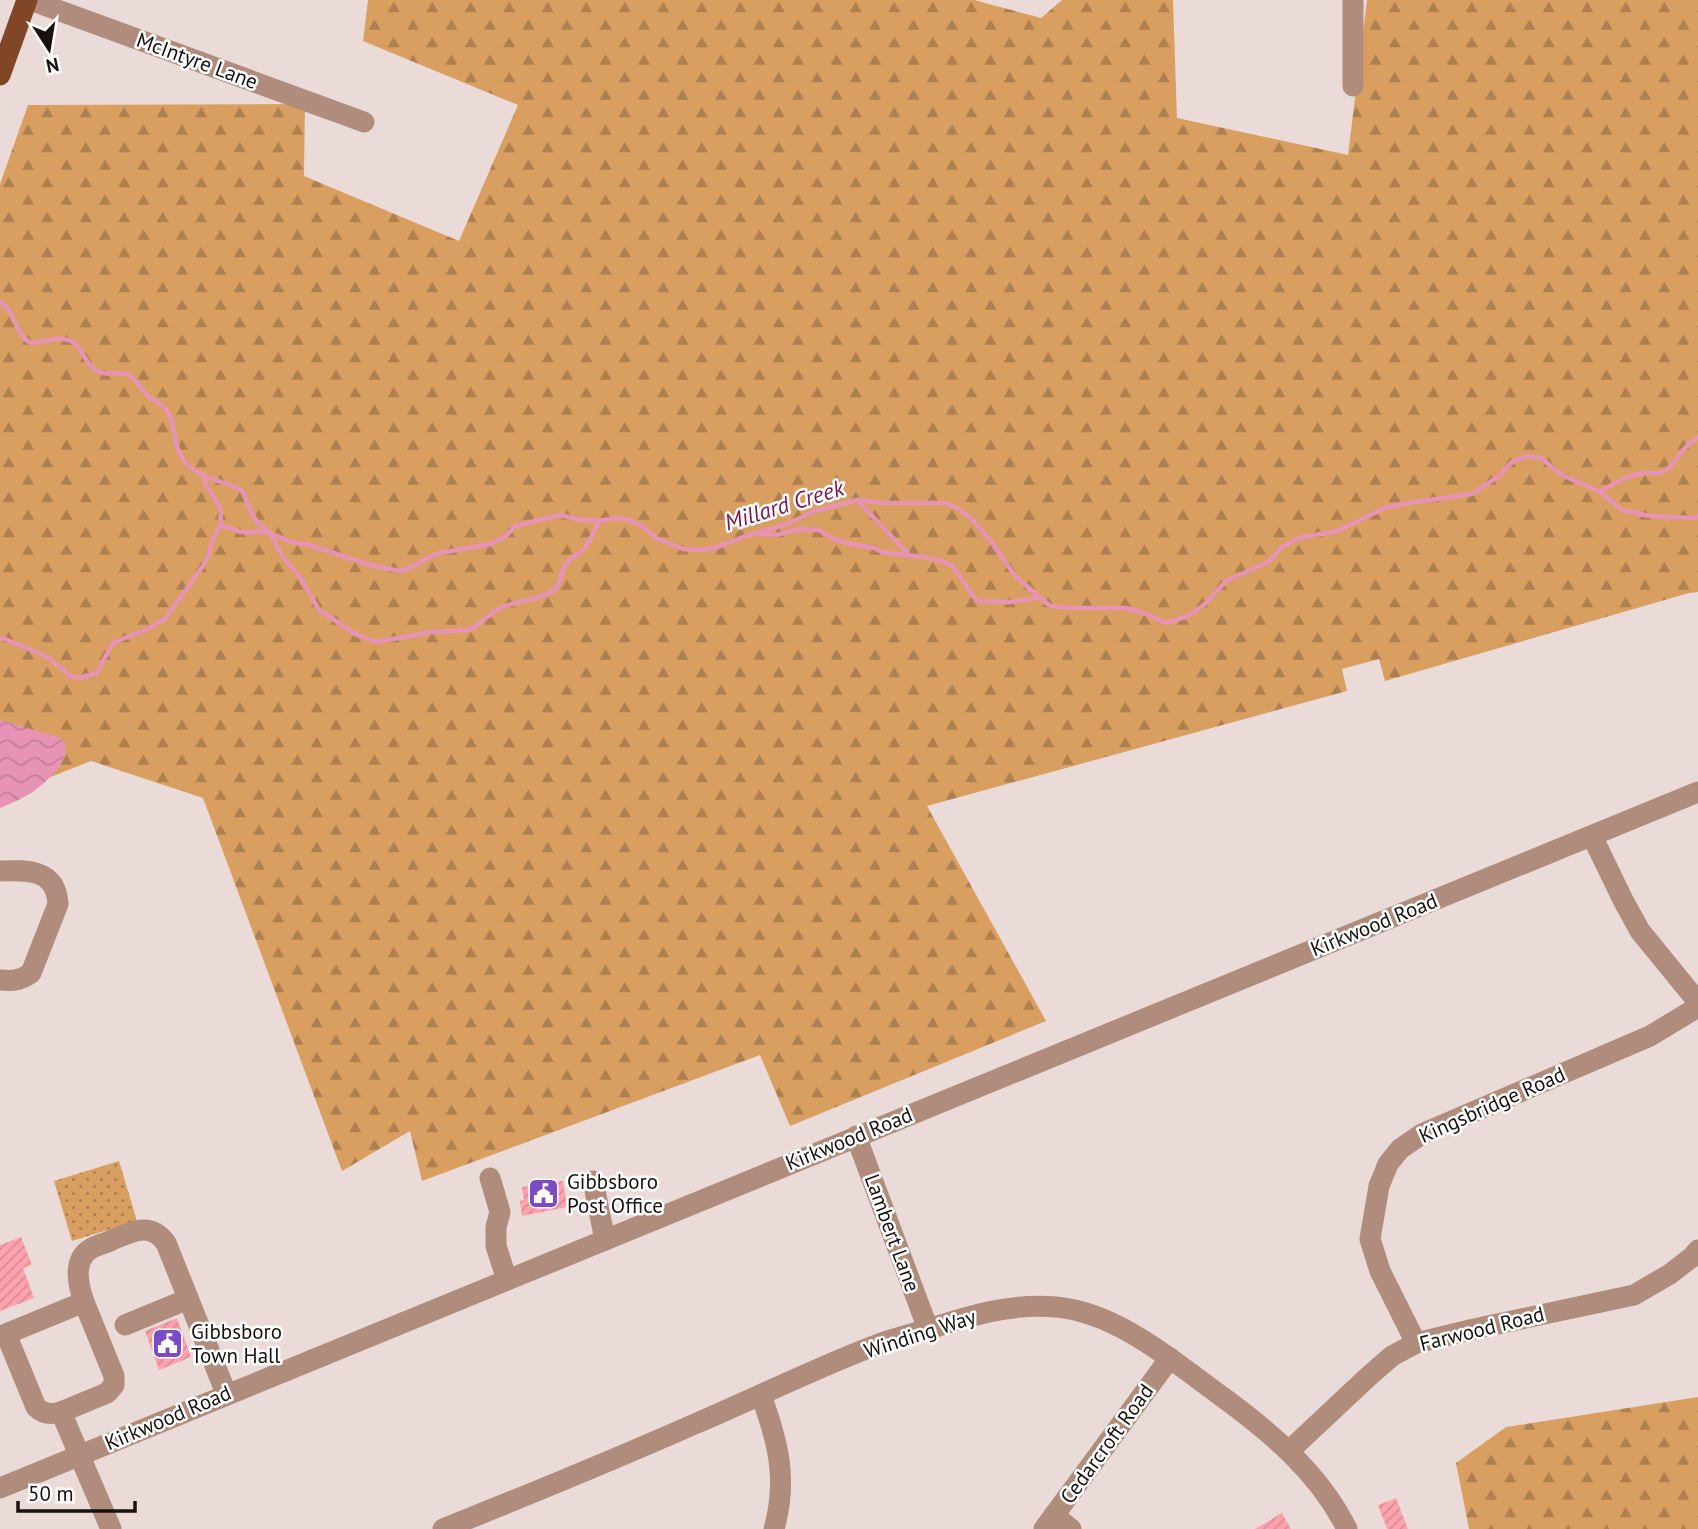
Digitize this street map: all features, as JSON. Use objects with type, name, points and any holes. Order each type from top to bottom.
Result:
[{"type":"main road","points":[[0,75],[28,0]]},
{"type":"street","name":"McIntyre Lane","points":[[28,0],[364,122]]},
{"type":"street","points":[[1353,0],[1353,86]]},
{"type":"street","name":"Kirkwood Road","points":[[0,1488],[226,1393],[1698,792]]},
{"type":"street","points":[[1592,836],[1640,931],[1698,1005]]},
{"type":"street","points":[[0,871],[16,870],[48,877],[58,893],[58,904],[30,973],[12,981],[0,980]]},
{"type":"street","name":"Kingsbridge Road","points":[[1416,1343],[1380,1271],[1370,1239],[1379,1186],[1388,1164],[1400,1149],[1422,1135],[1650,1036],[1698,1005]]},
{"type":"street","name":"Lambert Lane","points":[[856,1136],[928,1329]]},
{"type":"street","points":[[491,1178],[500,1212],[496,1227],[496,1246],[507,1280]]},
{"type":"street","points":[[593,1181],[605,1240]]},
{"type":"street","points":[[84,1302],[6,1334],[36,1407],[47,1413],[61,1412],[107,1393],[114,1385],[115,1377],[79,1288],[79,1267],[90,1249],[139,1230],[149,1230],[162,1238],[226,1393]]},
{"type":"street","name":"Farwood Road","points":[[1289,1451],[1392,1356],[1416,1343],[1634,1294],[1670,1274],[1698,1250]]},
{"type":"street","points":[[125,1325],[185,1292]]},
{"type":"street","name":"Winding Way","points":[[443,1529],[594,1468],[873,1346],[969,1317],[1016,1307],[1057,1307],[1093,1315],[1130,1333],[1170,1358],[1231,1402],[1289,1451],[1318,1483],[1347,1529]]},
{"type":"street","name":"Cedarcroft Road","points":[[1049,1522],[1170,1358]]},
{"type":"street","points":[[761,1395],[775,1433],[780,1458],[781,1488],[774,1529]]},
{"type":"street","points":[[61,1412],[111,1529]]},
{"type":"street","points":[[1049,1522],[1072,1529]]},
{"type":"green space","points":[[368,0],[974,0],[1041,18],[1062,0],[1173,0],[1177,118],[1348,155],[1367,0],[1698,0],[1698,592],[1385,681],[1379,659],[1342,669],[1347,691],[927,806],[1046,1021],[790,1126],[760,1055],[422,1181],[410,1131],[342,1171],[203,798],[91,761],[0,797],[0,184],[28,105],[305,104],[304,176],[459,241],[518,105],[363,41]]},
{"type":"green space","points":[[119,1161],[137,1221],[72,1241],[54,1181]]},
{"type":"green space","points":[[1698,1397],[1698,1529],[1469,1529],[1456,1463],[1506,1427]]},
{"type":"water","points":[[0,720],[58,737],[64,743],[66,751],[59,767],[44,783],[0,808]]},
{"type":"building","name":"Gibbsboro Post Office","points":[[563,1181],[567,1207],[522,1216],[522,1187]]},
{"type":"building","points":[[21,1237],[32,1265],[23,1268],[34,1298],[0,1311],[0,1245]]},
{"type":"building","name":"Gibbsboro Town Hall","points":[[177,1318],[191,1357],[159,1370],[145,1331]]},
{"type":"building","points":[[1396,1498],[1408,1529],[1387,1529],[1378,1505]]},
{"type":"building","points":[[1282,1513],[1291,1529],[1255,1529]]},
{"type":"waterway","name":"Millard Creek","points":[[0,302],[10,312],[21,334],[31,343],[55,339],[70,341],[97,371],[132,377],[147,395],[167,411],[178,450],[190,467],[243,492],[257,522],[270,533],[370,565],[400,571],[440,553],[491,544],[506,536],[515,526],[561,515],[599,521],[616,518],[629,520],[641,525],[656,538],[683,549],[700,550],[715,548],[787,524],[815,511],[857,500],[946,503],[972,519],[1016,577],[1050,606],[1125,608],[1166,623],[1194,612],[1226,581],[1268,562],[1282,547],[1293,541],[1337,531],[1385,508],[1472,494],[1499,476],[1512,462],[1527,456],[1541,458],[1560,474],[1600,492],[1622,510],[1649,516],[1698,517]]},
{"type":"waterway","points":[[1599,492],[1633,475],[1662,472],[1698,438]]},
{"type":"waterway","points":[[0,638],[45,656],[70,676],[79,678],[97,673],[115,642],[165,619],[203,566],[220,526],[221,513],[204,477]]},
{"type":"waterway","points":[[857,500],[909,555]]},
{"type":"waterway","points":[[220,526],[241,532],[270,533],[319,610],[357,635],[376,642],[433,632],[468,630],[505,606],[551,592],[557,586],[568,562],[588,544],[599,521]]},
{"type":"waterway","points":[[757,534],[776,535],[799,529],[819,530],[831,538],[850,544],[882,552],[938,560],[953,567],[977,601],[1010,602],[1040,597]]},
{"type":"place","name":"Gibbsboro Post Office","points":[[544,1194]]},
{"type":"place","name":"Gibbsboro Town Hall","points":[[168,1344]]}]
